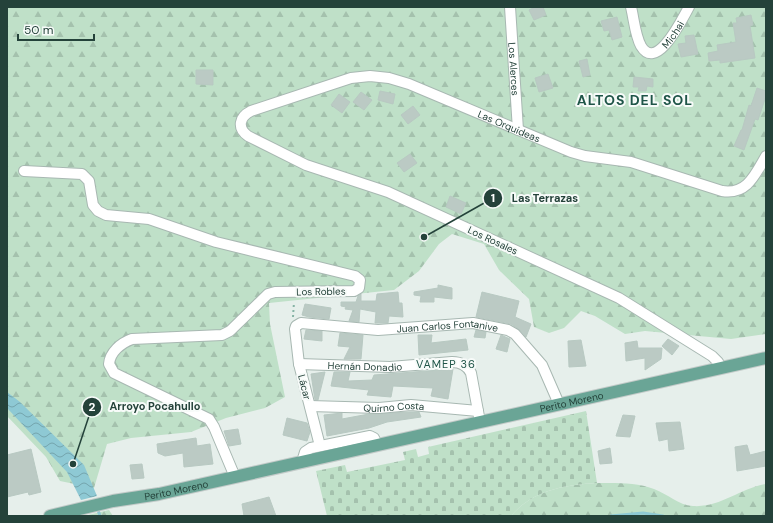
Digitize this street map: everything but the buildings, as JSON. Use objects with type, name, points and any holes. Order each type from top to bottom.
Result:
[{"type":"main road","name":"Perito Moreno","points":[[50,516],[108,503],[154,496],[377,445],[479,416],[559,404],[766,358]]},
{"type":"street","name":"Michai","points":[[631,7],[640,45],[649,52],[658,52],[662,49],[690,7]]},
{"type":"street","name":"Los Alerces","points":[[513,9],[518,130]]},
{"type":"street","name":"Las Orquideas","points":[[241,119],[251,111],[342,80],[370,76],[389,78],[409,84],[571,152],[585,156],[631,162],[728,192],[740,190],[750,183],[766,156]]},
{"type":"street","name":"Los Rosales","points":[[241,119],[240,126],[245,134],[296,161],[382,189],[619,298],[712,356],[721,368]]},
{"type":"street","name":"Los Robles","points":[[24,171],[82,174],[88,181],[93,205],[98,211],[106,215],[149,219],[223,243],[355,276],[361,282],[359,288],[354,291],[272,293],[266,296],[225,334],[132,339],[122,344],[111,357],[110,367],[114,373],[208,419],[214,427],[235,477]]},
{"type":"street","name":"Juan Carlos Fontanive","points":[[296,326],[303,323],[385,330],[473,323],[508,330],[515,334],[542,365],[559,404]]},
{"type":"street","name":"Lácar","points":[[296,326],[294,332],[299,364],[320,446]]},
{"type":"street","name":"Hernán Donadio","points":[[299,364],[390,367],[459,362],[468,367],[471,373],[479,416]]},
{"type":"street","name":"Quirno Costa","points":[[310,406],[375,408],[411,404],[479,416]]},
{"type":"street","points":[[302,462],[307,450],[320,446],[370,436],[374,438],[377,445]]},
{"type":"path","points":[[294,292],[293,317],[296,326]]},
{"type":"green space","points":[[7,7],[766,7],[766,334],[731,339],[645,331],[625,334],[595,316],[581,311],[564,328],[549,333],[534,327],[529,299],[499,270],[484,244],[452,234],[439,244],[419,271],[394,290],[269,303],[270,324],[285,397],[265,408],[226,418],[191,432],[131,438],[107,444],[94,488],[60,481],[46,457],[7,416]]},
{"type":"green space","points":[[586,411],[597,483],[573,485],[550,490],[529,500],[511,516],[327,516],[316,471],[345,465],[347,472],[405,460],[403,452],[416,449],[418,457],[429,454],[428,447]]},
{"type":"green space","points":[[626,483],[640,485],[659,491],[683,504],[693,506],[712,504],[748,489],[766,484],[766,516],[511,516],[529,500],[550,490],[573,485]]},
{"type":"green space","points":[[109,510],[113,516],[84,516]]},
{"type":"water","points":[[7,392],[20,402],[84,465],[97,496],[81,500],[67,472],[7,408]]},
{"type":"waterway","points":[[97,507],[100,516]]},
{"type":"waterway","points":[[611,516],[643,513],[663,516]]},
{"type":"place","name":"Las Terrazas","points":[[424,237]]},
{"type":"place","name":"Arroyo Pocahullo","points":[[73,464]]},
{"type":"district","name":"ALTOS DEL SOL","points":[[635,100]]},
{"type":"district","name":"VAMEP 36","points":[[446,364]]}]
